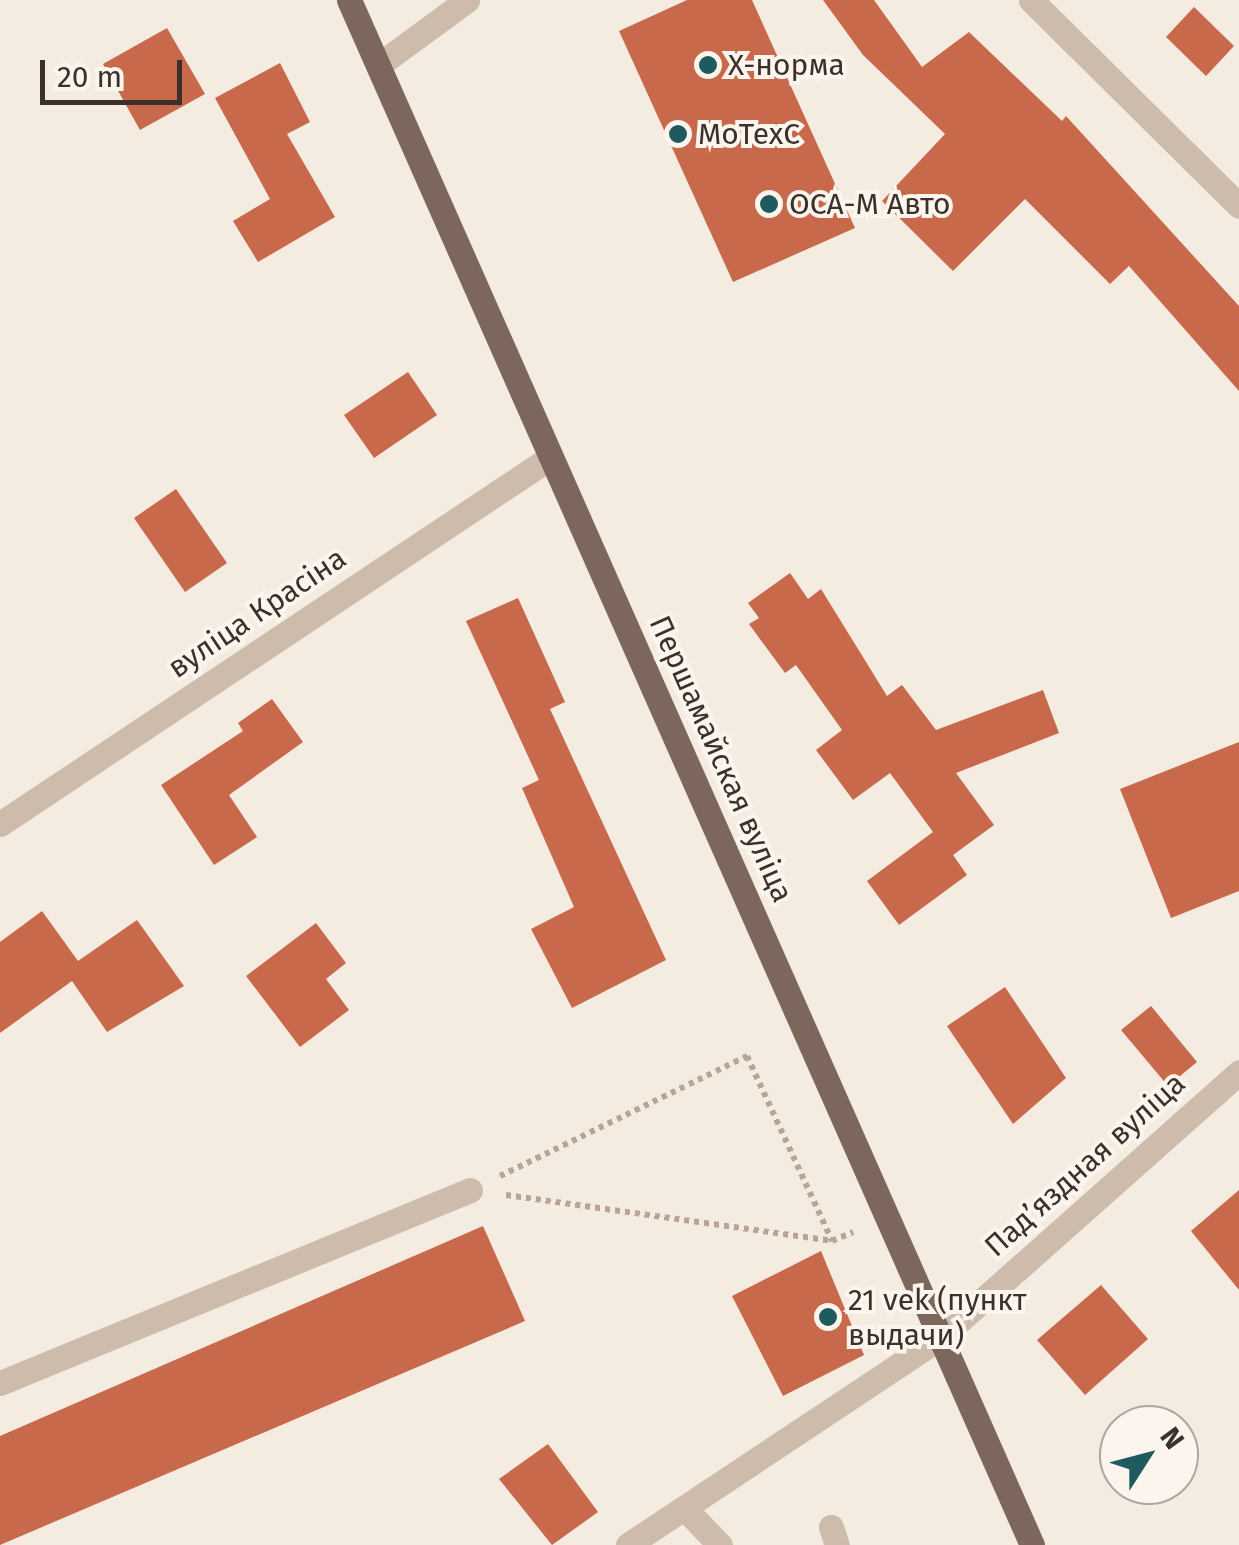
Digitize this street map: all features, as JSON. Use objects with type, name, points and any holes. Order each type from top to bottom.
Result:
[{"type":"main road","name":"Першамайская вуліца","points":[[349,0],[1032,1545]]},
{"type":"street","points":[[380,64],[467,0]]},
{"type":"street","points":[[1031,0],[1239,206]]},
{"type":"street","name":"вуліца Красіна","points":[[0,824],[552,457]]},
{"type":"street","name":"Падʼяздная вуліца","points":[[628,1545],[941,1337],[1239,1072]]},
{"type":"street","points":[[0,1384],[470,1190]]},
{"type":"street","points":[[686,1510],[720,1545]]},
{"type":"path","points":[[748,1056],[832,1241],[584,1206],[470,1190],[748,1056]]},
{"type":"building","points":[[687,0],[752,0],[855,228],[733,282],[619,31]]},
{"type":"building","points":[[823,0],[874,0],[922,67],[969,32],[1062,121],[1066,116],[1239,306],[1239,391],[1129,266],[1110,284],[1025,199],[953,271],[882,201],[945,134],[863,55]]},
{"type":"building","points":[[1194,7],[1234,46],[1206,76],[1166,37]]},
{"type":"building","points":[[167,28],[205,94],[140,130],[103,64]]},
{"type":"building","points":[[280,63],[310,122],[287,134],[335,217],[258,262],[233,221],[270,199],[215,98]]},
{"type":"building","points":[[408,372],[437,415],[374,458],[344,415]]},
{"type":"building","points":[[176,489],[227,563],[185,592],[134,518]]},
{"type":"building","points":[[790,573],[808,599],[821,589],[887,696],[902,685],[936,730],[1043,690],[1059,733],[956,773],[994,825],[953,855],[967,875],[899,925],[867,881],[933,832],[890,773],[853,800],[816,750],[842,730],[796,665],[785,673],[749,624],[759,618],[748,603]]},
{"type":"building","points":[[518,598],[565,702],[550,709],[666,960],[572,1008],[531,929],[574,907],[522,788],[539,780],[466,621]]},
{"type":"building","points":[[272,699],[303,742],[229,795],[257,837],[214,865],[161,785],[243,731],[238,723]]},
{"type":"building","points":[[1239,742],[1239,891],[1171,918],[1120,789]]},
{"type":"building","points":[[42,911],[78,961],[137,920],[184,986],[107,1032],[72,981],[0,1033],[0,942]]},
{"type":"building","points":[[316,923],[346,963],[326,979],[349,1010],[300,1047],[246,976]]},
{"type":"building","points":[[1005,987],[1066,1078],[1013,1124],[947,1026]]},
{"type":"building","points":[[1151,1006],[1197,1062],[1168,1086],[1121,1030]]},
{"type":"building","points":[[1239,1190],[1239,1290],[1191,1231]]},
{"type":"building","points":[[483,1226],[525,1321],[0,1545],[0,1436]]},
{"type":"building","points":[[821,1251],[864,1355],[783,1396],[732,1296]]},
{"type":"building","points":[[1101,1285],[1148,1339],[1085,1395],[1037,1340]]},
{"type":"building","points":[[548,1444],[598,1512],[552,1545],[499,1479]]},
{"type":"place","name":"Х-норма","points":[[708,65]]},
{"type":"place","name":"MoTexC","points":[[678,134]]},
{"type":"place","name":"ОСА-М Авто","points":[[769,204]]},
{"type":"place","name":"21 vek (пункт выдачи)","points":[[828,1317]]}]
